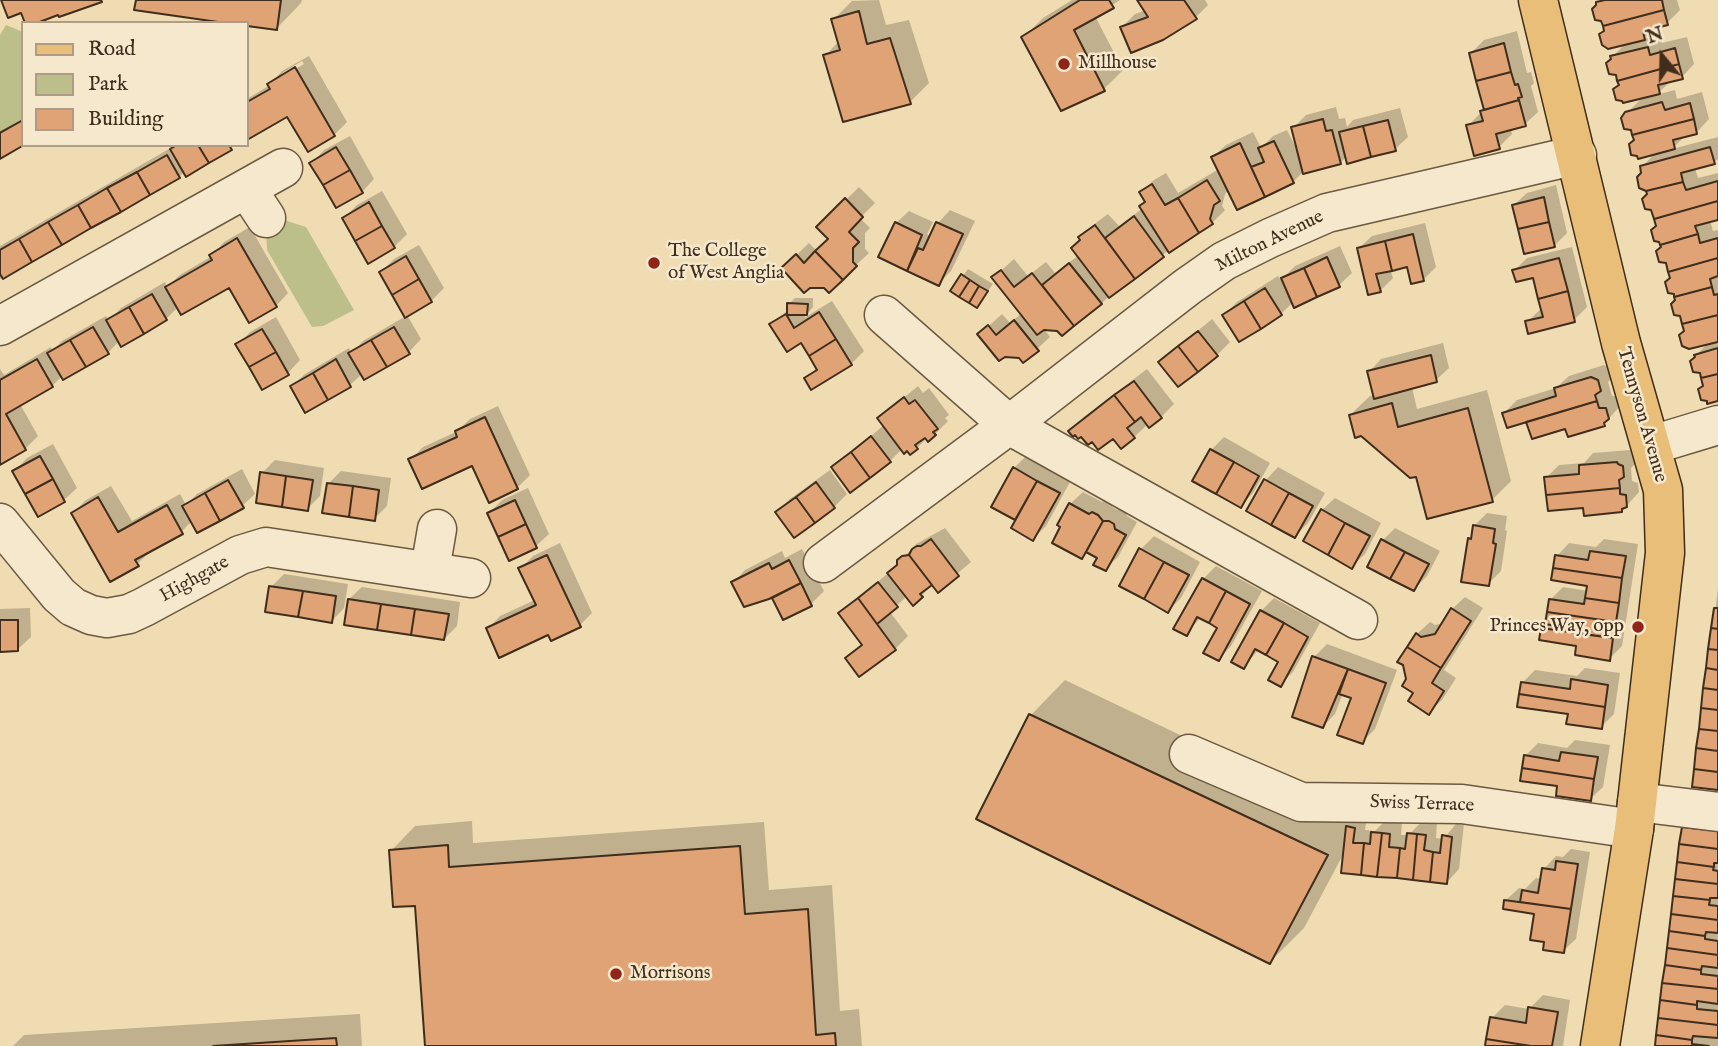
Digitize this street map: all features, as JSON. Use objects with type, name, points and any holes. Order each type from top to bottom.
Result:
[{"type":"main road","name":"Tennyson Avenue","points":[[1538,0],[1621,343],[1663,490],[1665,553],[1635,816],[1600,1046]]},
{"type":"street","name":"Milton Avenue","points":[[823,563],[1224,261],[1327,214],[1577,155]]},
{"type":"street","points":[[0,326],[257,204],[283,168]]},
{"type":"street","points":[[884,315],[1009,425],[1358,620]]},
{"type":"street","points":[[1652,445],[1718,425]]},
{"type":"street","name":"Highgate","points":[[0,523],[59,595],[73,607],[107,618],[129,614],[240,555],[266,547],[471,578]]},
{"type":"street","points":[[430,570],[437,529]]},
{"type":"street","name":"Swiss Terrace","points":[[1202,770],[1301,802],[1462,804],[1635,816],[1718,813]]},
{"type":"green space","points":[[6,25],[21,31],[21,121],[0,133],[0,35]]},
{"type":"green space","points":[[281,219],[306,227],[354,310],[323,326],[312,327],[267,250],[266,228]]},
{"type":"building","points":[[1,0],[102,2],[42,21],[24,21],[21,13],[8,18]]},
{"type":"building","points":[[136,0],[281,0],[277,30],[248,26],[248,21],[211,21],[134,10]]},
{"type":"building","name":"Millhouse","points":[[1080,0],[1109,0],[1114,8],[1074,30],[1105,91],[1061,111],[1021,37]]},
{"type":"building","points":[[1137,0],[1184,0],[1197,19],[1163,40],[1131,53],[1120,27],[1148,17]]},
{"type":"building","points":[[1662,0],[1664,10],[1603,26],[1601,21],[1595,20],[1592,9],[1596,2]]},
{"type":"building","points":[[1664,10],[1668,25],[1643,31],[1645,40],[1608,49],[1602,45],[1599,34],[1604,31],[1603,26]]},
{"type":"building","points":[[859,11],[867,44],[890,38],[911,104],[843,122],[823,55],[840,50],[831,19]]},
{"type":"building","points":[[1504,43],[1511,72],[1476,81],[1469,53]]},
{"type":"building","points":[[1648,47],[1650,55],[1675,48],[1679,64],[1617,81],[1616,75],[1609,74],[1606,63],[1611,59],[1610,56]]},
{"type":"building","points":[[1679,64],[1683,79],[1658,85],[1660,94],[1623,103],[1616,100],[1613,89],[1619,85],[1617,81]]},
{"type":"building","points":[[295,67],[335,136],[308,152],[287,117],[248,139],[248,101],[270,89],[267,84]]},
{"type":"building","points":[[1511,72],[1522,97],[1484,110],[1476,81]]},
{"type":"building","points":[[1519,100],[1526,126],[1496,134],[1500,149],[1474,156],[1466,125],[1483,121],[1480,111]]},
{"type":"building","points":[[1662,102],[1665,110],[1690,103],[1694,119],[1632,135],[1631,130],[1624,129],[1621,118],[1625,112]]},
{"type":"building","points":[[1323,119],[1326,131],[1332,130],[1341,164],[1303,174],[1291,127]]},
{"type":"building","points":[[1694,119],[1697,134],[1673,140],[1675,149],[1638,159],[1637,156],[1631,155],[1629,144],[1634,140],[1632,135]]},
{"type":"building","points":[[1388,120],[1396,151],[1371,157],[1363,126]]},
{"type":"building","points":[[21,121],[21,147],[0,159],[0,133]]},
{"type":"building","points":[[1363,126],[1371,157],[1347,164],[1339,132]]},
{"type":"building","points":[[1274,141],[1294,183],[1265,197],[1251,167],[1264,162],[1258,148]]},
{"type":"building","points":[[1240,143],[1265,197],[1237,210],[1211,157]]},
{"type":"building","points":[[199,147],[209,163],[186,177],[170,149]]},
{"type":"building","points":[[199,147],[230,147],[232,150],[209,163]]},
{"type":"building","points":[[336,147],[350,170],[323,185],[309,163]]},
{"type":"building","points":[[1710,147],[1715,164],[1681,173],[1683,182],[1646,191],[1639,188],[1637,177],[1641,173],[1640,166]]},
{"type":"building","points":[[167,155],[180,178],[150,195],[137,172]]},
{"type":"building","points":[[350,170],[363,193],[336,208],[323,185]]},
{"type":"building","points":[[137,172],[150,195],[121,212],[107,188]]},
{"type":"building","points":[[1207,180],[1220,201],[1214,205],[1210,219],[1213,224],[1199,233],[1178,198]]},
{"type":"building","points":[[1718,181],[1718,201],[1654,219],[1651,210],[1645,209],[1642,199],[1647,194],[1646,191],[1683,182],[1686,190]]},
{"type":"building","points":[[1152,184],[1165,205],[1178,198],[1199,233],[1169,253],[1139,206],[1145,202],[1139,192]]},
{"type":"building","points":[[107,188],[121,212],[91,228],[78,205]]},
{"type":"building","points":[[1544,197],[1549,222],[1518,229],[1512,205]]},
{"type":"building","points":[[845,198],[863,217],[849,232],[859,242],[853,248],[853,262],[857,266],[843,280],[815,251],[828,239],[816,227]]},
{"type":"building","points":[[1718,201],[1718,220],[1695,226],[1698,234],[1660,245],[1654,241],[1651,230],[1656,226],[1654,219]]},
{"type":"building","points":[[369,202],[382,226],[355,241],[342,218]]},
{"type":"building","points":[[78,205],[91,228],[62,245],[48,222]]},
{"type":"building","points":[[1134,216],[1164,257],[1135,279],[1105,238]]},
{"type":"building","points":[[48,222],[62,245],[32,262],[19,239]]},
{"type":"building","points":[[895,222],[922,235],[907,271],[878,257]]},
{"type":"building","points":[[936,222],[963,234],[939,286],[907,271],[918,248],[923,250]]},
{"type":"building","points":[[1549,222],[1555,247],[1524,254],[1518,229]]},
{"type":"building","points":[[1095,225],[1135,279],[1109,298],[1071,248],[1080,240],[1078,237]]},
{"type":"building","points":[[382,226],[395,248],[368,264],[355,241]]},
{"type":"building","points":[[1413,234],[1424,281],[1411,284],[1407,267],[1392,271],[1385,241]]},
{"type":"building","points":[[1698,234],[1700,243],[1718,238],[1718,258],[1668,272],[1666,263],[1659,262],[1656,251],[1660,245]]},
{"type":"building","points":[[237,238],[277,307],[249,323],[229,288],[181,315],[165,287],[212,260],[209,255]]},
{"type":"building","points":[[19,239],[32,262],[3,279],[0,274],[0,250]]},
{"type":"building","points":[[1385,241],[1392,271],[1376,274],[1381,292],[1368,295],[1357,248]]},
{"type":"building","points":[[815,251],[843,280],[829,293],[824,288],[810,288],[804,293],[781,268],[796,254],[804,263]]},
{"type":"building","points":[[406,256],[419,279],[392,295],[379,272]]},
{"type":"building","points":[[1327,257],[1340,287],[1317,297],[1304,268]]},
{"type":"building","points":[[1559,258],[1568,291],[1538,299],[1533,278],[1516,282],[1512,270]]},
{"type":"building","points":[[1718,258],[1718,276],[1710,279],[1712,287],[1674,297],[1674,294],[1668,293],[1665,282],[1670,278],[1668,272]]},
{"type":"building","points":[[1069,263],[1102,304],[1074,326],[1042,285]]},
{"type":"building","points":[[1304,268],[1317,297],[1294,308],[1281,278]]},
{"type":"building","points":[[1001,270],[1014,287],[1032,273],[1074,326],[1062,336],[1057,331],[1044,330],[1037,335],[991,277]]},
{"type":"building","points":[[961,274],[970,280],[959,297],[950,291]]},
{"type":"building","points":[[419,279],[432,302],[405,318],[392,295]]},
{"type":"building","points":[[970,280],[979,286],[969,303],[959,297]]},
{"type":"building","points":[[979,286],[988,291],[977,308],[969,303]]},
{"type":"building","points":[[1712,287],[1714,295],[1718,294],[1718,315],[1682,324],[1680,316],[1674,315],[1671,304],[1675,300],[1674,297]]},
{"type":"building","points":[[1265,288],[1282,315],[1261,329],[1244,301]]},
{"type":"building","points":[[1568,291],[1575,322],[1528,334],[1525,321],[1543,317],[1538,299]]},
{"type":"building","points":[[152,294],[167,320],[144,334],[129,307]]},
{"type":"building","points":[[1244,301],[1261,329],[1239,342],[1222,315]]},
{"type":"building","points":[[787,303],[808,304],[807,315],[787,315]]},
{"type":"building","points":[[129,307],[144,334],[121,347],[106,320]]},
{"type":"building","points":[[819,312],[836,339],[809,356],[801,343],[787,352],[769,324],[786,314],[794,328]]},
{"type":"building","points":[[1718,315],[1718,342],[1689,349],[1682,346],[1679,335],[1684,331],[1682,324]]},
{"type":"building","points":[[1014,320],[1039,351],[1023,363],[1019,358],[1005,357],[999,361],[977,334],[988,325],[996,335]]},
{"type":"building","points":[[93,327],[109,354],[86,367],[70,340]]},
{"type":"building","points":[[394,327],[410,354],[387,367],[371,340]]},
{"type":"building","points":[[262,329],[276,352],[249,367],[235,344]]},
{"type":"building","points":[[1198,331],[1218,356],[1198,372],[1178,346]]},
{"type":"building","points":[[836,339],[852,365],[811,390],[804,378],[817,370],[809,356]]},
{"type":"building","points":[[70,340],[86,367],[63,380],[47,353]]},
{"type":"building","points":[[371,340],[387,367],[364,380],[348,353]]},
{"type":"building","points":[[1178,346],[1198,372],[1178,387],[1158,362]]},
{"type":"building","points":[[1718,348],[1718,374],[1701,378],[1700,373],[1693,372],[1690,361],[1694,355]]},
{"type":"building","points":[[276,352],[289,375],[262,390],[249,367]]},
{"type":"building","points":[[1431,355],[1437,382],[1374,399],[1367,371]]},
{"type":"building","points":[[37,359],[53,387],[6,414],[26,450],[0,465],[0,380]]},
{"type":"building","points":[[336,359],[351,387],[328,400],[313,373]]},
{"type":"building","points":[[313,373],[328,400],[305,413],[290,386]]},
{"type":"building","points":[[1718,374],[1718,401],[1707,404],[1707,401],[1701,400],[1698,389],[1703,386],[1701,378]]},
{"type":"building","points":[[1591,377],[1598,380],[1601,391],[1595,395],[1597,401],[1507,428],[1502,413],[1556,396],[1554,388]]},
{"type":"building","points":[[1134,381],[1162,418],[1149,428],[1141,417],[1135,422],[1114,395]]},
{"type":"building","points":[[1114,395],[1135,422],[1127,428],[1135,438],[1121,449],[1113,439],[1098,450],[1092,442],[1088,445],[1081,437],[1073,437],[1068,431]]},
{"type":"building","points":[[904,397],[909,404],[915,400],[938,429],[933,432],[936,435],[928,442],[925,438],[915,445],[918,449],[910,455],[907,451],[904,454],[877,418]]},
{"type":"building","points":[[1597,401],[1599,408],[1606,408],[1609,419],[1604,423],[1605,426],[1568,437],[1565,429],[1532,439],[1526,422]]},
{"type":"building","points":[[1392,403],[1398,427],[1468,408],[1493,502],[1427,519],[1416,477],[1410,478],[1361,436],[1355,438],[1349,415]]},
{"type":"building","points":[[485,417],[518,489],[489,503],[472,466],[422,489],[408,459],[457,437],[455,431]]},
{"type":"building","points":[[871,436],[891,462],[870,478],[851,452]]},
{"type":"building","points":[[1210,449],[1234,462],[1216,494],[1192,481]]},
{"type":"building","points":[[851,452],[870,478],[850,493],[831,467]]},
{"type":"building","points":[[40,456],[53,479],[25,494],[12,471]]},
{"type":"building","points":[[1234,462],[1259,476],[1241,508],[1216,494]]},
{"type":"building","points":[[1617,462],[1623,466],[1624,477],[1619,480],[1620,488],[1546,495],[1544,477],[1579,474],[1579,465]]},
{"type":"building","points":[[1013,467],[1037,481],[1015,520],[991,507]]},
{"type":"building","points":[[260,472],[286,476],[282,507],[256,503]]},
{"type":"building","points":[[286,476],[313,480],[308,511],[282,507]]},
{"type":"building","points":[[53,479],[65,502],[38,517],[25,494]]},
{"type":"building","points":[[1264,479],[1289,493],[1271,525],[1246,511]]},
{"type":"building","points":[[228,480],[244,508],[220,521],[205,493]]},
{"type":"building","points":[[1037,481],[1060,493],[1033,541],[1011,528]]},
{"type":"building","points":[[816,482],[835,508],[815,523],[796,497]]},
{"type":"building","points":[[327,483],[353,486],[349,517],[322,513]]},
{"type":"building","points":[[353,486],[379,490],[375,521],[349,517]]},
{"type":"building","points":[[1620,488],[1620,494],[1626,495],[1627,507],[1622,509],[1622,512],[1584,516],[1583,508],[1548,511],[1546,495]]},
{"type":"building","points":[[205,493],[220,521],[197,533],[182,506]]},
{"type":"building","points":[[1289,493],[1313,506],[1295,538],[1271,525]]},
{"type":"building","points":[[98,497],[118,532],[167,505],[183,534],[135,560],[139,566],[110,582],[71,513]]},
{"type":"building","points":[[796,497],[815,523],[794,538],[775,512]]},
{"type":"building","points":[[515,500],[526,524],[498,537],[487,513]]},
{"type":"building","points":[[1069,503],[1089,514],[1092,512],[1098,515],[1103,521],[1082,559],[1052,543],[1060,527],[1057,525]]},
{"type":"building","points":[[1321,509],[1345,523],[1328,555],[1303,541]]},
{"type":"building","points":[[1103,521],[1114,524],[1115,529],[1126,535],[1106,571],[1093,565],[1097,558],[1086,552]]},
{"type":"building","points":[[1345,523],[1370,536],[1352,569],[1328,555]]},
{"type":"building","points":[[526,524],[537,548],[509,561],[498,537]]},
{"type":"building","points":[[1473,525],[1495,529],[1493,543],[1496,544],[1489,586],[1461,582],[1468,538],[1471,539]]},
{"type":"building","points":[[931,539],[959,576],[938,593],[909,555],[912,549]]},
{"type":"building","points":[[1381,539],[1405,552],[1390,579],[1367,567]]},
{"type":"building","points":[[1139,548],[1164,562],[1144,599],[1119,586]]},
{"type":"building","points":[[1590,551],[1626,556],[1622,578],[1553,568],[1555,555],[1588,560]]},
{"type":"building","points":[[1405,552],[1429,564],[1414,591],[1390,579]]},
{"type":"building","points":[[547,555],[581,627],[551,641],[548,635],[499,658],[486,628],[536,605],[518,568]]},
{"type":"building","points":[[909,555],[932,585],[920,594],[923,597],[913,606],[887,573],[897,565],[897,560]]},
{"type":"building","points":[[789,560],[801,583],[769,599],[744,607],[731,582],[769,563],[772,569]]},
{"type":"building","points":[[1164,562],[1189,575],[1168,613],[1144,599]]},
{"type":"building","points":[[1553,568],[1622,578],[1619,603],[1585,598],[1587,586],[1551,580]]},
{"type":"building","points":[[1202,578],[1226,591],[1209,623],[1197,617],[1187,636],[1173,629]]},
{"type":"building","points":[[878,582],[898,607],[877,624],[858,598]]},
{"type":"building","points":[[801,583],[812,606],[783,620],[772,598]]},
{"type":"building","points":[[269,586],[303,591],[298,617],[265,612]]},
{"type":"building","points":[[303,591],[336,596],[332,623],[298,617]]},
{"type":"building","points":[[1226,591],[1250,604],[1219,661],[1203,653],[1217,628],[1209,623]]},
{"type":"building","points":[[858,598],[896,650],[859,677],[845,658],[862,645],[838,613]]},
{"type":"building","points":[[1585,598],[1619,603],[1616,622],[1547,612],[1549,599],[1584,604]]},
{"type":"building","points":[[348,599],[381,604],[377,630],[344,625]]},
{"type":"building","points":[[381,604],[415,609],[411,635],[377,630]]},
{"type":"building","points":[[1451,608],[1471,621],[1441,668],[1407,647],[1416,633],[1421,637],[1435,634]]},
{"type":"building","points":[[1714,608],[1718,608],[1718,629],[1711,628]]},
{"type":"building","points":[[415,609],[449,614],[444,640],[411,635]]},
{"type":"building","points":[[1260,610],[1284,623],[1266,655],[1255,649],[1244,669],[1231,662]]},
{"type":"building","points":[[1547,612],[1616,622],[1613,638],[1582,634],[1582,630],[1545,624]]},
{"type":"building","points":[[0,620],[18,620],[18,651],[0,652]]},
{"type":"building","points":[[1284,623],[1308,637],[1281,687],[1268,680],[1278,662],[1266,655]]},
{"type":"building","points":[[1541,628],[1613,638],[1610,661],[1575,655],[1576,646],[1539,640]]},
{"type":"building","points":[[1711,628],[1718,629],[1718,650],[1708,649]]},
{"type":"building","points":[[1407,647],[1441,668],[1432,683],[1444,691],[1429,715],[1408,701],[1413,693],[1402,686],[1406,679],[1403,665],[1397,662]]},
{"type":"building","points":[[1708,649],[1718,650],[1718,670],[1706,668]]},
{"type":"building","points":[[1312,656],[1348,669],[1323,728],[1292,717]]},
{"type":"building","points":[[1706,668],[1718,670],[1718,690],[1703,688]]},
{"type":"building","points":[[1348,669],[1386,683],[1363,744],[1337,735],[1351,698],[1339,694]]},
{"type":"building","points":[[1571,679],[1608,685],[1605,707],[1519,694],[1521,682],[1570,689]]},
{"type":"building","points":[[1703,688],[1718,690],[1718,710],[1701,708]]},
{"type":"building","points":[[1519,694],[1605,707],[1602,729],[1566,724],[1568,714],[1517,707]]},
{"type":"building","points":[[1701,708],[1718,710],[1718,731],[1699,729]]},
{"type":"building","points":[[1029,714],[1328,855],[1270,964],[976,819]]},
{"type":"building","points":[[1699,729],[1718,731],[1718,751],[1696,748]]},
{"type":"building","points":[[1696,748],[1718,751],[1718,772],[1694,769]]},
{"type":"building","points":[[1561,752],[1598,757],[1594,779],[1522,768],[1524,755],[1559,761]]},
{"type":"building","points":[[1522,768],[1594,779],[1591,801],[1556,796],[1557,786],[1520,781]]},
{"type":"building","points":[[1694,769],[1718,772],[1718,790],[1692,787]]},
{"type":"building","points":[[1346,826],[1355,828],[1353,843],[1364,843],[1361,875],[1341,873]]},
{"type":"building","points":[[1682,827],[1718,831],[1718,849],[1679,844]]},
{"type":"building","points":[[1371,832],[1382,833],[1377,877],[1361,875],[1364,843],[1370,844]]},
{"type":"building","points":[[1382,833],[1390,834],[1389,847],[1400,848],[1397,878],[1377,877]]},
{"type":"building","points":[[1407,833],[1417,834],[1413,880],[1397,878],[1400,848],[1405,849]]},
{"type":"building","points":[[1417,834],[1426,835],[1424,850],[1433,852],[1430,882],[1413,880]]},
{"type":"building","points":[[1442,835],[1452,837],[1447,884],[1430,882],[1433,852],[1440,853]]},
{"type":"building","points":[[1679,844],[1718,849],[1718,863],[1714,863],[1714,867],[1677,862]]},
{"type":"building","name":"Morrisons","points":[[448,845],[449,867],[740,846],[745,914],[808,909],[816,1035],[835,1033],[836,1046],[425,1046],[415,906],[393,907],[389,850]]},
{"type":"building","points":[[1556,861],[1578,864],[1571,909],[1520,902],[1522,890],[1538,893],[1542,868],[1555,870]]},
{"type":"building","points":[[1677,862],[1714,867],[1713,870],[1718,871],[1718,884],[1675,879]]},
{"type":"building","points":[[1675,879],[1718,884],[1718,898],[1710,900],[1673,896]]},
{"type":"building","points":[[1673,896],[1710,900],[1709,905],[1718,906],[1718,920],[1671,914]]},
{"type":"building","points":[[1504,900],[1571,909],[1564,953],[1543,950],[1544,942],[1530,940],[1534,914],[1503,909]]},
{"type":"building","points":[[1671,914],[1718,920],[1718,933],[1706,932],[1705,936],[1669,931]]},
{"type":"building","points":[[1669,931],[1705,936],[1705,939],[1718,941],[1718,955],[1667,948]]},
{"type":"building","points":[[1667,948],[1718,955],[1718,968],[1702,966],[1701,970],[1665,965]]},
{"type":"building","points":[[1665,965],[1701,970],[1701,974],[1718,976],[1718,989],[1662,983]]},
{"type":"building","points":[[1662,983],[1718,989],[1718,1004],[1697,1001],[1697,1005],[1660,1000]]},
{"type":"building","points":[[1660,1000],[1718,1011],[1718,1025],[1658,1018]]},
{"type":"building","points":[[1528,1007],[1558,1012],[1552,1046],[1531,1046],[1486,1039],[1490,1017],[1526,1023]]},
{"type":"building","points":[[1658,1018],[1718,1025],[1718,1038],[1693,1036],[1692,1040],[1656,1035]]},
{"type":"building","points":[[1656,1035],[1692,1040],[1692,1044],[1709,1046],[1655,1046]]},
{"type":"building","points":[[336,1038],[337,1046],[213,1046]]},
{"type":"building","points":[[1486,1039],[1531,1046],[1485,1046]]},
{"type":"place","name":"Millhouse","points":[[1064,64]]},
{"type":"place","name":"The College of West Anglia","points":[[654,263]]},
{"type":"place","name":"Princes Way, opp","points":[[1638,627]]},
{"type":"place","name":"Morrisons","points":[[616,974]]}]
